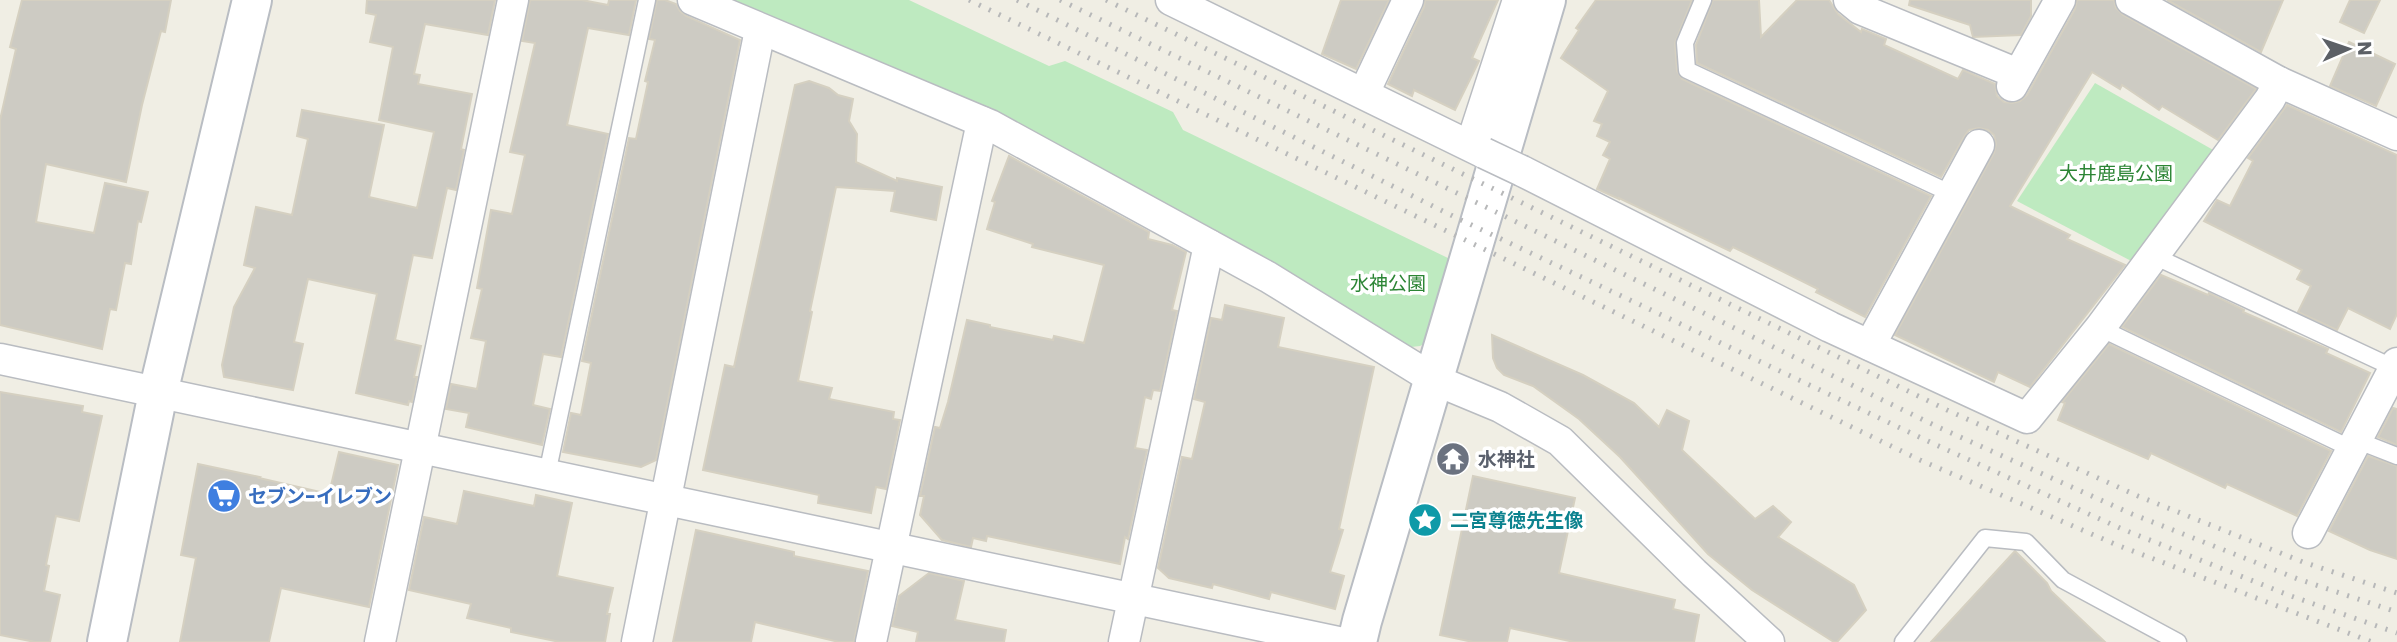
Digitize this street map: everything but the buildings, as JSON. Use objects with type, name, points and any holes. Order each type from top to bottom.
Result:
[{"type":"street","points":[[107,642],[158,393],[252,0]]},
{"type":"street","points":[[380,642],[513,0]]},
{"type":"street","points":[[693,0],[982,122],[1268,277],[1435,380],[1500,407],[1560,441],[1694,573],[1769,642]]},
{"type":"street","points":[[1171,0],[1870,345],[2027,418],[2100,328],[2270,99],[2279,82]]},
{"type":"street","points":[[1364,93],[1408,0]]},
{"type":"street","points":[[1477,149],[1518,0]]},
{"type":"street","points":[[1357,642],[1546,0]]},
{"type":"street","points":[[1849,0],[1860,9],[2015,80],[2060,0]]},
{"type":"street","points":[[2131,0],[2279,82],[2397,135]]},
{"type":"street","points":[[637,642],[760,30]]},
{"type":"street","points":[[872,642],[982,122]]},
{"type":"street","points":[[1870,345],[1979,145]]},
{"type":"street","points":[[1124,642],[1209,245]]},
{"type":"street","points":[[0,359],[1338,642]]},
{"type":"street","points":[[2308,533],[2396,366]]},
{"type":"lane","points":[[547,474],[647,0]]},
{"type":"lane","points":[[1703,0],[1685,43],[1687,70],[1952,194]]},
{"type":"lane","points":[[2154,256],[2396,366]]},
{"type":"lane","points":[[2100,328],[2354,445],[2397,456]]},
{"type":"lane","points":[[1903,642],[1985,538],[2026,542],[2063,580],[2178,642]]},
{"type":"green space","name":"水神公園","points":[[718,0],[909,0],[1049,66],[1065,61],[1173,112],[1183,130],[1450,259],[1432,339],[1420,346],[1402,348]]},
{"type":"green space","name":"大井鹿島公園","points":[[2095,83],[2215,151],[2135,263],[2017,201]]},
{"type":"railway","points":[[969,0],[1920,460],[2117,545],[2372,642]]},
{"type":"railway","points":[[1017,0],[1461,220],[1932,443],[2122,529],[2291,596],[2397,633]]},
{"type":"railway","points":[[1060,0],[1938,427],[2132,514],[2298,579],[2397,612]]},
{"type":"railway","points":[[1106,0],[1947,410],[2138,496],[2303,562],[2397,593]]},
{"type":"place","name":"水神社","points":[[1453,459]]},
{"type":"place","name":"セブン-イレブン","points":[[224,496]]},
{"type":"place","name":"二宮尊徳先生像","points":[[1425,520]]}]
